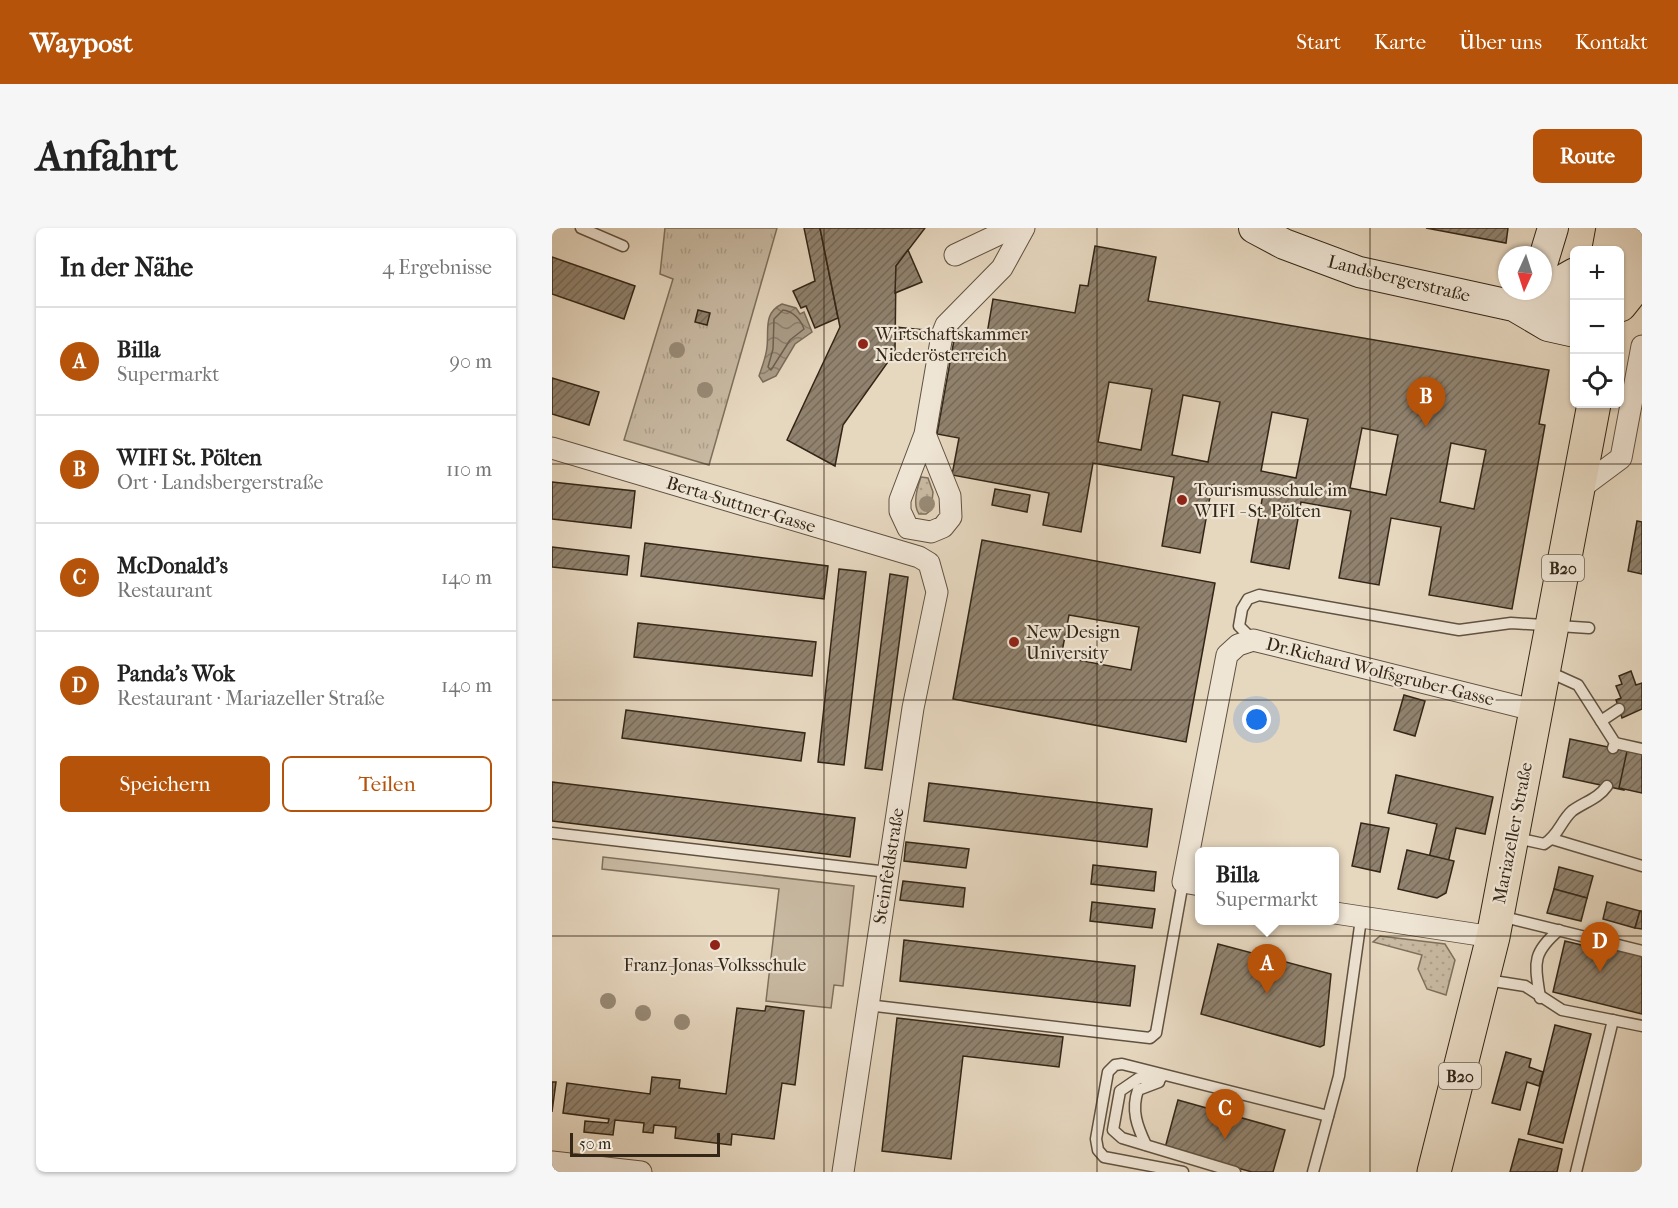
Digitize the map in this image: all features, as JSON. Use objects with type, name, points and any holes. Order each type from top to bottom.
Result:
[{"type":"main road","points":[[1614,238],[1630,304]]},
{"type":"main road","name":"Mariazeller Straße","points":[[1434,1172],[1484,979],[1593,408]]},
{"type":"street","points":[[955,255],[1012,228]]},
{"type":"street","points":[[925,434],[942,335],[946,325],[1002,268],[1024,228]]},
{"type":"street","name":"Landsbergerstraße","points":[[1254,228],[1284,244],[1359,272],[1498,295]]},
{"type":"street","points":[[1548,246],[1553,228]]},
{"type":"street","points":[[1552,286],[1570,276]]},
{"type":"street","name":"Landsbergerstraße","points":[[1520,300],[1548,326],[1570,331]]},
{"type":"street","name":"Landsbergerstraße","points":[[1552,300],[1570,302]]},
{"type":"street","points":[[1578,490],[1622,458],[1642,346]]},
{"type":"street","name":"Berta-Suttner-Gasse","points":[[552,448],[919,557],[929,563]]},
{"type":"street","name":"Steinfeldstraße","points":[[843,1172],[866,1005],[913,708],[937,592],[929,563]]},
{"type":"street","name":"Dr.Richard Wolfsgruber-Gasse","points":[[1197,847],[1227,656],[1238,645],[1252,640],[1537,711]]},
{"type":"street","name":"Dr.Richard Wolfsgruber-Gasse","points":[[1191,884],[1195,859]]},
{"type":"street","points":[[1339,914],[1361,919],[1495,926]]},
{"type":"street","points":[[552,1162],[592,1169],[641,1172]]},
{"type":"lane","points":[[581,228],[623,246]]},
{"type":"lane","points":[[1252,640],[1239,626],[1240,616],[1248,598],[1259,595],[1452,629],[1467,630],[1511,623],[1588,628]]},
{"type":"lane","points":[[1544,670],[1578,684],[1614,746],[1642,749]]},
{"type":"lane","points":[[1601,721],[1619,709]]},
{"type":"lane","points":[[1513,837],[1544,844],[1552,839],[1571,812],[1602,794],[1607,786]]},
{"type":"lane","points":[[552,833],[888,872]]},
{"type":"lane","points":[[1552,839],[1642,866]]},
{"type":"lane","points":[[866,1005],[1150,1038],[1156,1033],[1191,884]]},
{"type":"lane","points":[[1312,1172],[1339,1076],[1361,919]]},
{"type":"lane","points":[[1495,926],[1559,930],[1642,951]]},
{"type":"lane","points":[[1540,998],[1534,962],[1542,945],[1559,930]]},
{"type":"lane","points":[[1484,979],[1525,986],[1540,998],[1562,1010],[1642,1026]]},
{"type":"lane","points":[[1576,1172],[1613,1020]]},
{"type":"lane","points":[[1182,1172],[1104,1157],[1098,1149],[1096,1139],[1108,1072],[1115,1065],[1122,1064],[1328,1116]]},
{"type":"lane","points":[[1180,1078],[1139,1078],[1120,1091],[1113,1130],[1122,1138],[1235,1172]]},
{"type":"lane","points":[[1146,1145],[1137,1126],[1134,1112],[1138,1090],[1146,1085],[1180,1078]]},
{"type":"green space","points":[[665,228],[777,228],[709,465],[624,440],[673,279],[660,274]]},
{"type":"green space","points":[[921,477],[928,478],[933,492],[931,510],[926,514],[919,514],[916,506]]},
{"type":"green space","points":[[603,857],[854,886],[843,986],[834,985],[831,1008],[766,1001],[779,889],[602,869]]},
{"type":"green space","points":[[1380,936],[1445,944],[1455,960],[1446,995],[1427,989],[1418,969],[1422,955],[1373,942]]},
{"type":"water","points":[[782,304],[796,308],[800,314],[804,312],[812,332],[795,344],[776,376],[763,382],[759,376],[766,351],[769,317]]},
{"type":"building","points":[[804,228],[820,228],[838,318],[815,328],[806,306],[801,308],[793,291],[815,281]]},
{"type":"building","name":"Wirtschaftskammer Niederösterreich","points":[[820,228],[925,228],[896,266],[895,352],[843,425],[835,466],[787,440],[840,327]]},
{"type":"building","points":[[1426,228],[1508,228],[1506,243]]},
{"type":"building","points":[[1095,246],[1156,257],[1148,301],[1549,370],[1539,424],[1545,425],[1512,609],[1429,595],[1441,527],[1391,518],[1379,585],[1339,578],[1351,511],[1301,502],[1289,569],[1251,562],[1263,494],[1212,485],[1200,553],[1162,546],[1174,477],[1093,463],[1081,532],[1043,525],[1049,493],[952,475],[959,438],[937,434],[956,329],[987,334],[993,299],[1075,313],[1080,285],[1088,286]],"holes":[[[1109,382],[1152,389],[1141,450],[1098,442]],[[1183,395],[1220,402],[1208,462],[1172,455]],[[1272,412],[1308,419],[1296,478],[1261,471]],[[1362,428],[1398,435],[1386,495],[1350,488]],[[1451,443],[1486,450],[1474,509],[1440,502]]]},
{"type":"building","points":[[908,250],[922,282],[895,293],[896,266]]},
{"type":"building","points":[[552,257],[635,286],[624,319],[552,294]]},
{"type":"building","points":[[698,310],[710,313],[707,325],[695,322]]},
{"type":"building","points":[[895,327],[955,333],[954,342],[895,336]]},
{"type":"building","points":[[552,378],[599,392],[589,425],[552,414]]},
{"type":"building","points":[[552,482],[635,491],[631,528],[552,519]]},
{"type":"building","points":[[995,489],[1030,495],[1027,512],[992,505]]},
{"type":"building","points":[[1637,521],[1642,522],[1642,574],[1628,571]]},
{"type":"building","name":"New Design University","points":[[982,540],[1215,583],[1186,742],[953,699]],"holes":[[[1069,615],[1139,627],[1131,670],[1061,657]]]},
{"type":"building","points":[[645,543],[828,566],[824,599],[641,576]]},
{"type":"building","points":[[552,547],[629,556],[627,575],[552,567]]},
{"type":"building","points":[[839,569],[866,572],[844,765],[818,762]]},
{"type":"building","points":[[890,574],[908,577],[882,770],[865,768]]},
{"type":"building","points":[[638,623],[816,642],[812,676],[634,657]]},
{"type":"building","points":[[1631,671],[1636,685],[1642,683],[1642,709],[1622,718],[1616,700],[1621,698],[1616,686],[1622,684],[1619,676]]},
{"type":"building","points":[[1404,695],[1425,701],[1415,736],[1394,730]]},
{"type":"building","points":[[626,710],[805,733],[801,761],[622,738]]},
{"type":"building","points":[[1570,739],[1632,752],[1624,790],[1563,777]]},
{"type":"building","points":[[1627,751],[1642,754],[1642,793],[1619,788]]},
{"type":"building","points":[[1396,775],[1493,797],[1485,834],[1456,828],[1448,863],[1429,858],[1437,824],[1388,813]]},
{"type":"building","points":[[552,782],[855,818],[850,857],[552,821]]},
{"type":"building","points":[[929,783],[1152,809],[1147,847],[924,821]]},
{"type":"building","points":[[1361,823],[1389,828],[1380,872],[1352,866]]},
{"type":"building","points":[[906,842],[969,849],[966,868],[904,861]]},
{"type":"building","points":[[1407,850],[1454,861],[1446,893],[1437,898],[1398,889]]},
{"type":"building","points":[[1093,865],[1156,872],[1154,891],[1091,884]]},
{"type":"building","points":[[1559,867],[1593,876],[1587,898],[1554,889]]},
{"type":"building","points":[[903,881],[965,888],[963,907],[900,900]]},
{"type":"building","points":[[1554,889],[1587,898],[1581,921],[1547,913]]},
{"type":"building","points":[[1092,902],[1155,909],[1152,928],[1090,921]]},
{"type":"building","points":[[1607,902],[1640,911],[1635,928],[1603,919]]},
{"type":"building","points":[[1640,911],[1642,911],[1642,929],[1635,928]]},
{"type":"building","points":[[904,940],[1135,966],[1130,1006],[900,981]]},
{"type":"building","points":[[1565,941],[1598,949],[1600,942],[1642,952],[1642,1014],[1553,992]]},
{"type":"building","points":[[1218,944],[1331,974],[1324,1045],[1320,1047],[1201,1014]]},
{"type":"building","name":"Franz-Jonas-Volksschule","points":[[766,1006],[804,1011],[795,1085],[782,1083],[774,1139],[732,1134],[731,1145],[675,1138],[676,1127],[654,1125],[653,1133],[643,1132],[644,1123],[615,1120],[613,1135],[584,1132],[585,1121],[608,1123],[609,1119],[563,1113],[567,1083],[650,1094],[652,1077],[680,1080],[679,1088],[726,1094],[737,1008],[765,1011]]},
{"type":"building","points":[[897,1018],[1063,1037],[1059,1067],[963,1056],[951,1159],[882,1151]]},
{"type":"building","points":[[1555,1025],[1591,1034],[1563,1143],[1528,1134]]},
{"type":"building","points":[[1506,1052],[1531,1059],[1529,1067],[1543,1072],[1539,1086],[1527,1082],[1520,1110],[1492,1103]]},
{"type":"building","points":[[552,1082],[556,1082],[552,1112]]},
{"type":"building","points":[[1178,1100],[1285,1130],[1273,1172],[1252,1172],[1165,1148]]},
{"type":"building","points":[[1519,1139],[1562,1149],[1557,1172],[1510,1172]]},
{"type":"place","name":"Wirtschaftskammer Niederösterreich","points":[[863,344]]},
{"type":"place","name":"WIFI St. Pölten","points":[[1426,427]]},
{"type":"place","name":"Tourismusschule im WIFI - St. Pölten","points":[[1182,500]]},
{"type":"place","name":"New Design University","points":[[1014,642]]},
{"type":"place","name":"Franz-Jonas-Volksschule","points":[[715,945]]},
{"type":"place","name":"Panda's Wok","points":[[1600,972]]},
{"type":"place","name":"Billa","points":[[1267,994]]},
{"type":"place","name":"McDonald's","points":[[1225,1139]]}]
